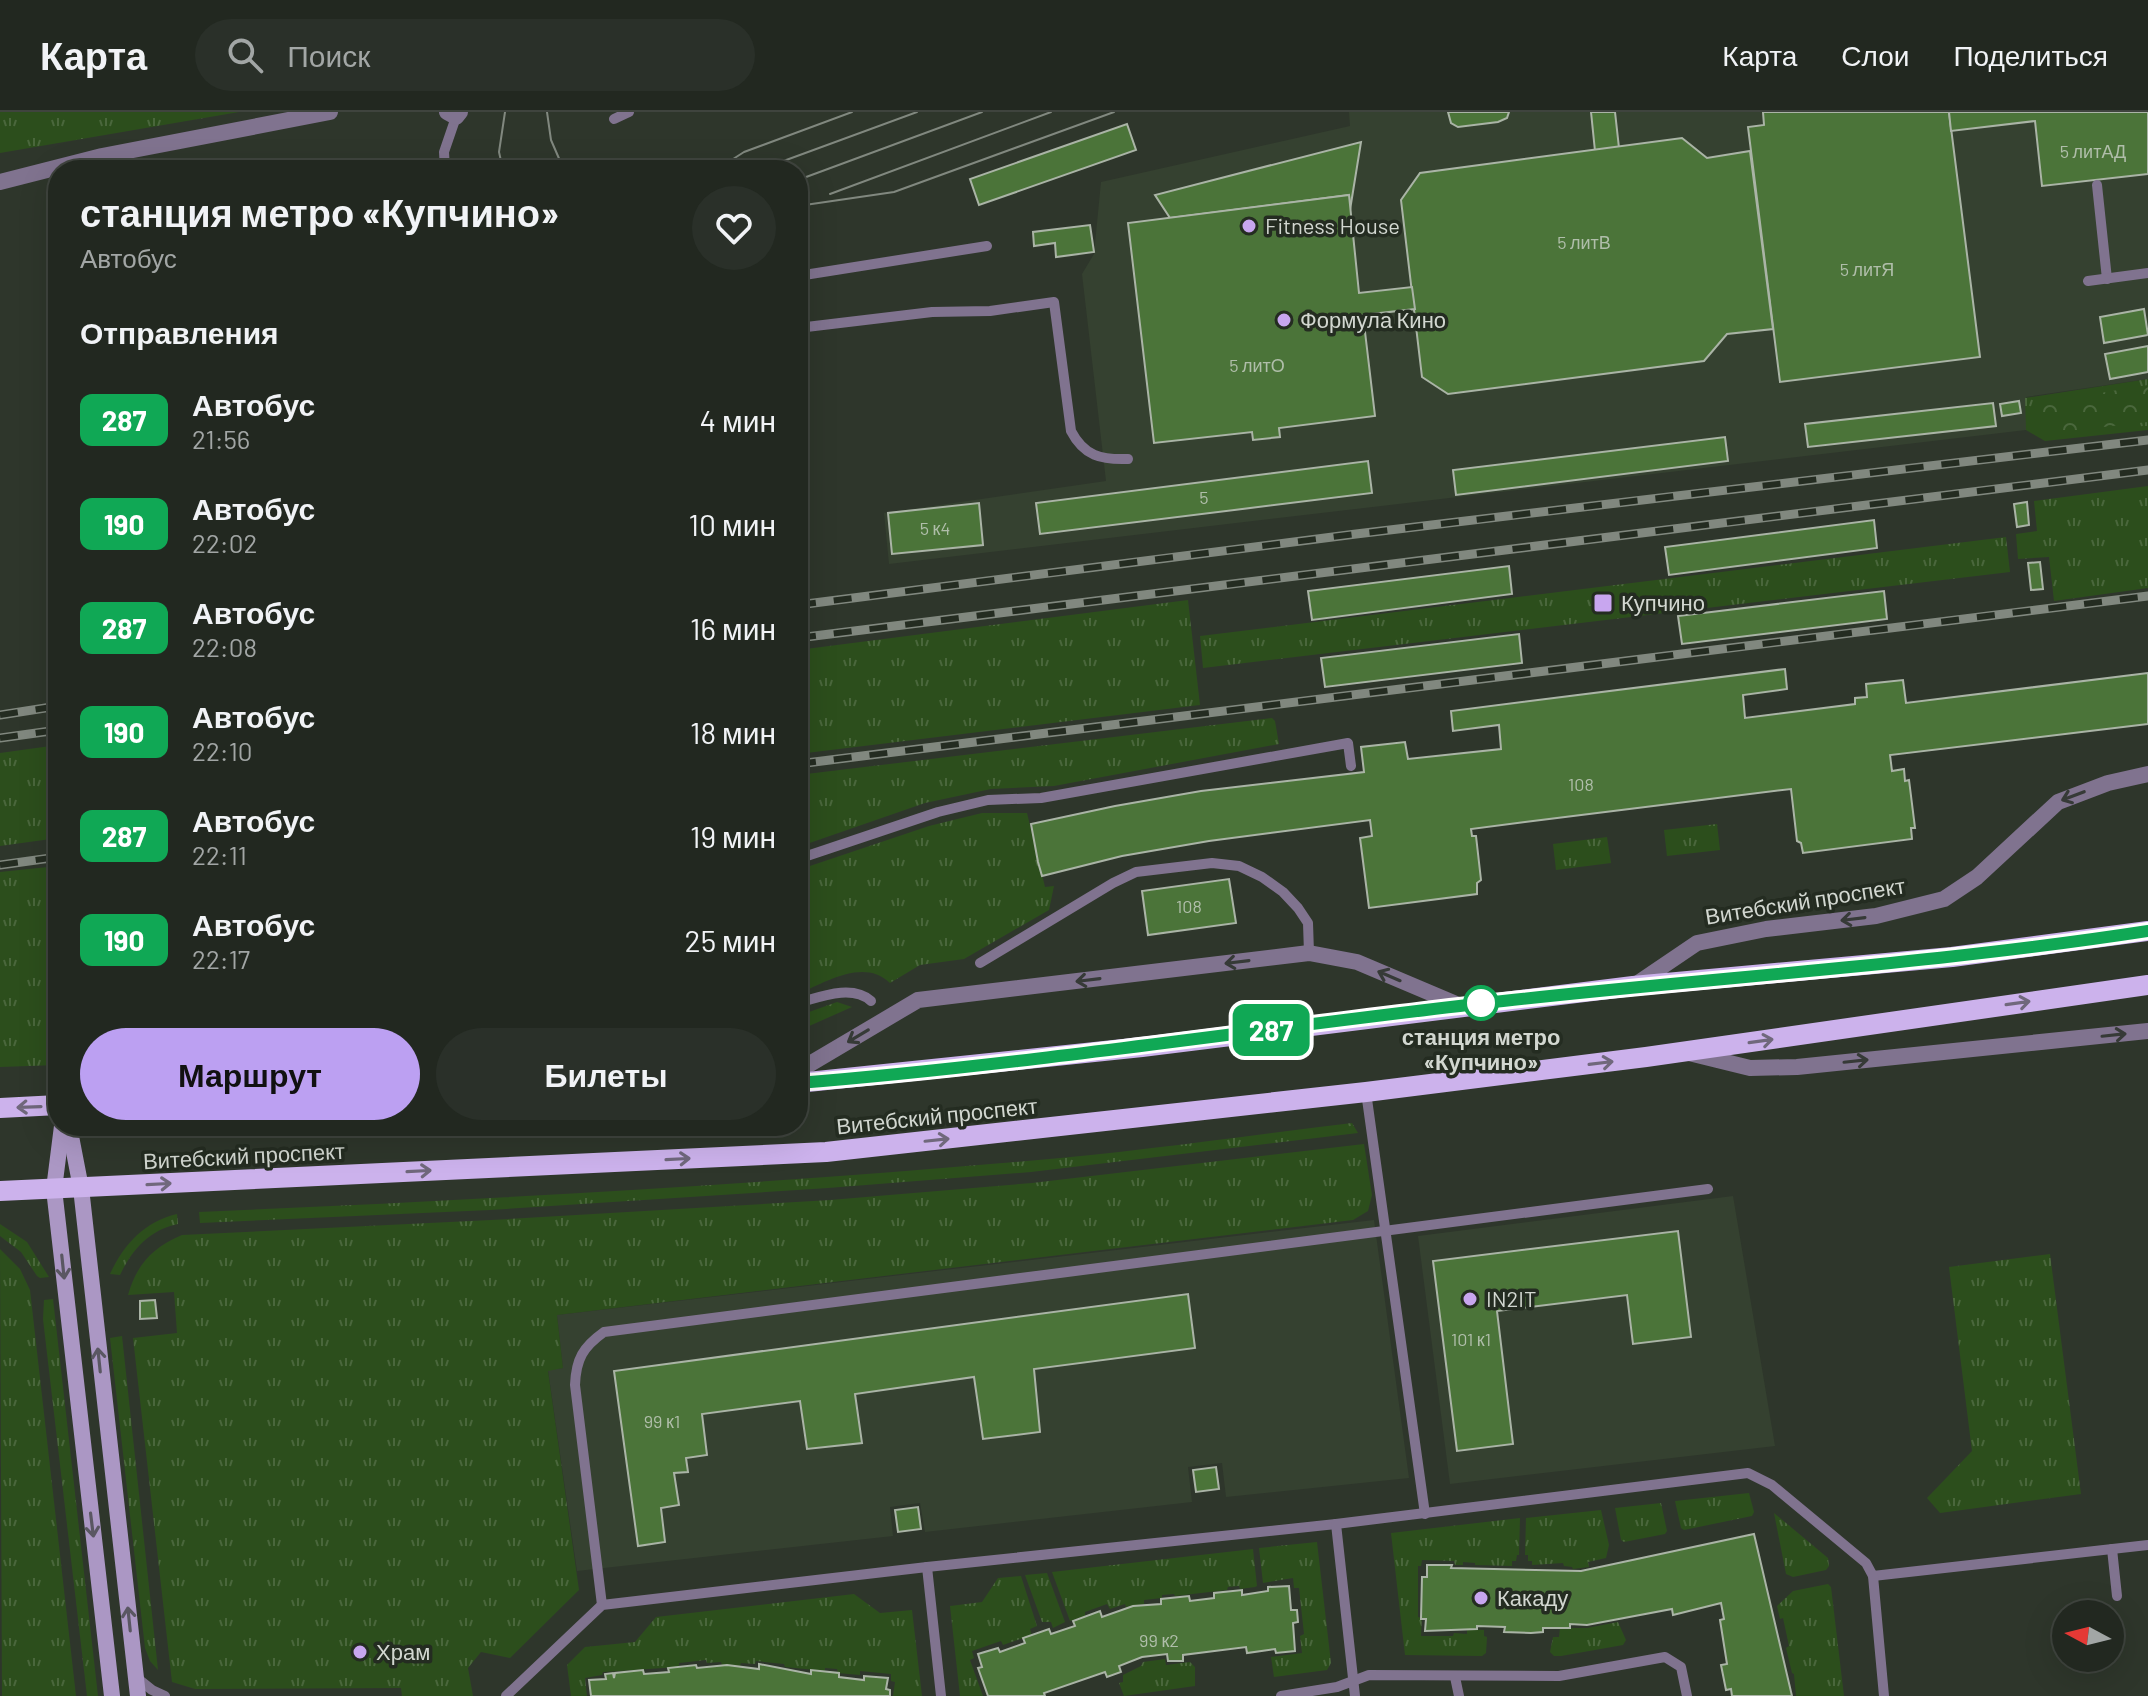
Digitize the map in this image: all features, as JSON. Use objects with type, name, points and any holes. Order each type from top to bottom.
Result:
[{"type":"main road","name":"Витебский проспект","points":[[808,1082],[1142,1047],[1633,986],[1884,965],[2148,931]]},
{"type":"main road","name":"Витебский проспект","points":[[0,1191],[826,1152],[1366,1092],[1683,1052],[2148,985]]},
{"type":"main road","points":[[0,1108],[48,1106]]},
{"type":"main road","points":[[61,1136],[54,1189],[112,1696]]},
{"type":"main road","points":[[71,1136],[81,1188],[138,1696]]},
{"type":"street","points":[[86,160],[330,112]]},
{"type":"street","points":[[0,182],[48,170]]},
{"type":"street","name":"Витебский проспект","points":[[1633,986],[1697,943],[1766,929],[1876,916],[1944,899],[1977,877],[2058,802],[2108,783],[2148,774]]},
{"type":"street","points":[[808,1065],[918,1000],[1309,953],[1357,962],[1461,1006]]},
{"type":"street","name":"Витебский проспект","points":[[1683,1052],[1750,1068],[1797,1067],[2148,1031]]},
{"type":"lane","points":[[614,119],[629,112]]},
{"type":"lane","points":[[444,160],[455,114]]},
{"type":"lane","points":[[2097,185],[2107,279]]},
{"type":"lane","points":[[808,274],[987,246]]},
{"type":"lane","points":[[2088,281],[2148,273]]},
{"type":"lane","points":[[808,327],[932,312],[990,311],[1054,302],[1071,431],[1078,444],[1090,455],[1107,460],[1128,459]]},
{"type":"lane","points":[[808,856],[938,812],[988,800],[1055,796],[1348,743],[1351,766]]},
{"type":"lane","points":[[980,963],[1136,872],[1212,863],[1239,866],[1283,892],[1308,923],[1309,953]]},
{"type":"lane","points":[[808,1000],[837,993],[856,993],[871,1001]]},
{"type":"lane","points":[[1366,1092],[1425,1514]]},
{"type":"lane","points":[[602,1605],[575,1385],[576,1365],[583,1350],[604,1332],[1708,1189]]},
{"type":"lane","points":[[506,1696],[602,1605],[1425,1514],[1748,1473],[1772,1485],[1866,1563],[1873,1576],[1884,1696]]},
{"type":"lane","points":[[1336,1524],[1355,1696]]},
{"type":"lane","points":[[1873,1576],[2148,1545]]},
{"type":"lane","points":[[2112,1549],[2117,1596]]},
{"type":"lane","points":[[927,1567],[941,1696]]},
{"type":"lane","points":[[1281,1696],[1354,1682],[1369,1675],[1559,1676],[1665,1657],[1681,1667],[1687,1696]]},
{"type":"lane","points":[[135,1676],[165,1696]]},
{"type":"lane","points":[[1455,1677],[1459,1696]]},
{"type":"shaded area","points":[[1349,112],[2148,112],[2148,379],[2026,397],[2026,430],[889,564],[884,513],[1106,481],[1082,274],[1094,254],[1101,182],[1350,126]]},
{"type":"shaded area","name":"IN2IT","points":[[1733,1196],[1775,1446],[1450,1484],[1418,1236]]},
{"type":"shaded area","points":[[1374,1220],[1409,1478],[1226,1497],[1222,1463],[1188,1467],[1192,1502],[925,1532],[920,1503],[890,1507],[893,1536],[577,1571],[548,1370],[563,1368],[557,1315]]},
{"type":"green space","points":[[0,112],[239,112],[0,153]]},
{"type":"green space","points":[[2148,379],[2148,430],[2045,441],[2026,430],[2025,398]]},
{"type":"green space","points":[[2148,385],[2148,422],[2050,433],[2036,424],[2032,414],[2046,402]]},
{"type":"green space","points":[[2148,486],[2148,588],[2054,601],[2049,557],[2018,559],[2016,534],[2037,531],[2034,501]]},
{"type":"green space","points":[[2006,537],[2010,572],[1203,668],[1200,636]]},
{"type":"green space","points":[[1188,600],[1200,705],[808,753],[808,649]]},
{"type":"green space","points":[[1272,718],[1279,744],[1054,786],[991,789],[925,803],[808,844],[808,774]]},
{"type":"green space","points":[[48,746],[48,839],[0,846],[0,753]]},
{"type":"green space","points":[[982,813],[1027,813],[1045,887],[1054,886],[1049,910],[964,959],[920,965],[890,983],[869,972],[857,972],[808,990],[808,867],[929,826]]},
{"type":"green space","points":[[1717,824],[1720,850],[1667,856],[1664,830]]},
{"type":"green space","points":[[1607,837],[1611,863],[1556,870],[1553,844]]},
{"type":"green space","points":[[48,867],[48,1065],[0,1067],[0,872]]},
{"type":"green space","points":[[837,1002],[852,1007],[808,1027],[808,1012]]},
{"type":"green space","points":[[1352,1123],[1358,1133],[1031,1172],[828,1188],[490,1210],[200,1223],[199,1212],[614,1191],[924,1170],[1109,1153]]},
{"type":"green space","points":[[1364,1144],[1372,1195],[1368,1211],[1353,1220],[557,1315],[563,1368],[548,1371],[579,1590],[510,1658],[481,1652],[468,1668],[473,1696],[402,1696],[401,1688],[195,1689],[172,1682],[133,1338],[177,1333],[174,1292],[128,1295],[136,1274],[147,1258],[182,1235],[830,1200],[1032,1183]]},
{"type":"green space","points":[[177,1214],[178,1224],[150,1236],[136,1249],[120,1275],[110,1274],[136,1236],[155,1223]]},
{"type":"green space","points":[[0,1224],[27,1242],[49,1277],[37,1276],[21,1252],[0,1236]]},
{"type":"green space","points":[[0,1249],[20,1269],[30,1290],[76,1696],[2,1696]]},
{"type":"green space","points":[[2050,1254],[2081,1494],[1940,1513],[1927,1498],[1972,1451],[1949,1267]]},
{"type":"green space","points":[[53,1299],[98,1696],[87,1696],[43,1319],[44,1300]]},
{"type":"green space","points":[[122,1336],[158,1670],[145,1648],[110,1338]]},
{"type":"green space","points":[[1749,1493],[1754,1512],[1752,1516],[1684,1530],[1681,1528],[1675,1501]]},
{"type":"green space","points":[[1661,1503],[1665,1534],[1621,1540],[1615,1508]]},
{"type":"green space","points":[[1601,1510],[1609,1545],[1606,1558],[1588,1562],[1589,1567],[1573,1569],[1563,1563],[1532,1565],[1532,1561],[1528,1561],[1528,1555],[1525,1555],[1526,1518]]},
{"type":"green space","points":[[1774,1513],[1828,1558],[1826,1570],[1793,1577],[1786,1574]]},
{"type":"green space","points":[[1520,1518],[1519,1555],[1516,1561],[1512,1561],[1512,1566],[1463,1562],[1463,1565],[1455,1565],[1454,1561],[1422,1560],[1421,1566],[1418,1566],[1421,1636],[1453,1636],[1454,1633],[1467,1634],[1467,1629],[1484,1630],[1486,1653],[1482,1656],[1405,1655],[1391,1533]]},
{"type":"green space","points":[[1317,1542],[1331,1663],[1327,1670],[1274,1677],[1271,1657],[1302,1653],[1300,1636],[1304,1634],[1299,1588],[1294,1588],[1293,1578],[1263,1583],[1259,1548]]},
{"type":"green space","points":[[1253,1549],[1255,1587],[1162,1595],[1162,1598],[1144,1600],[1144,1604],[1126,1607],[1125,1604],[1110,1609],[1107,1604],[1070,1621],[1052,1572]]},
{"type":"green space","points":[[1047,1573],[1065,1622],[1053,1628],[1051,1622],[1042,1622],[1025,1575]]},
{"type":"green space","points":[[1021,1576],[1037,1626],[1030,1629],[1032,1635],[972,1651],[974,1658],[970,1660],[983,1696],[960,1696],[950,1606],[982,1602],[998,1578]]},
{"type":"green space","points":[[1828,1584],[1831,1587],[1844,1696],[1796,1696],[1794,1674],[1786,1648],[1789,1646],[1777,1606],[1793,1591]]},
{"type":"green space","points":[[854,1594],[880,1613],[912,1610],[922,1696],[893,1696],[895,1682],[891,1681],[891,1674],[860,1671],[860,1675],[838,1673],[837,1669],[825,1668],[825,1671],[756,1661],[755,1664],[741,1663],[740,1666],[722,1665],[721,1662],[707,1663],[706,1660],[679,1663],[679,1667],[603,1672],[602,1675],[585,1678],[587,1696],[571,1696],[567,1665],[585,1647],[635,1642],[656,1617]]},
{"type":"green space","points":[[1618,1622],[1626,1640],[1623,1645],[1561,1656],[1550,1652],[1553,1637],[1559,1637],[1560,1628],[1587,1628]]},
{"type":"green space","points":[[1165,1659],[1166,1665],[1190,1662],[1195,1667],[1195,1686],[1124,1696],[1119,1683],[1123,1682],[1123,1675],[1143,1662]]},
{"type":"building","points":[[1448,112],[1509,112],[1507,118],[1498,122],[1458,127],[1451,123]]},
{"type":"building","points":[[1591,112],[1615,112],[1619,148],[1595,151]]},
{"type":"building","points":[[1763,112],[1949,112],[1980,357],[1780,382],[1748,127],[1764,125]]},
{"type":"building","points":[[1949,112],[2148,112],[2148,174],[2042,186],[2035,121],[1951,131]]},
{"type":"building","points":[[1127,124],[1136,150],[979,205],[970,179]]},
{"type":"building","points":[[1682,138],[1707,158],[1750,151],[1773,329],[1727,334],[1704,361],[1448,394],[1422,377],[1401,200],[1420,173]]},
{"type":"building","points":[[1361,142],[1350,210],[1349,195],[1170,218],[1155,195]]},
{"type":"building","points":[[1349,195],[1359,293],[1412,287],[1415,309],[1363,315],[1375,416],[1279,428],[1280,437],[1253,440],[1252,432],[1154,443],[1128,223]]},
{"type":"building","points":[[1090,225],[1094,252],[1056,257],[1055,243],[1034,246],[1033,232]]},
{"type":"building","points":[[2144,309],[2148,335],[2104,343],[2100,317]]},
{"type":"building","points":[[2148,346],[2148,372],[2110,379],[2105,354]]},
{"type":"building","points":[[2019,401],[2021,413],[2002,416],[2000,404]]},
{"type":"building","points":[[1993,403],[1996,426],[1808,447],[1805,424]]},
{"type":"building","points":[[1725,437],[1728,461],[1456,495],[1453,470]]},
{"type":"building","points":[[1368,461],[1372,493],[1040,534],[1036,503]]},
{"type":"building","points":[[2027,502],[2029,525],[2017,527],[2014,504]]},
{"type":"building","points":[[979,503],[983,545],[892,554],[888,513]]},
{"type":"building","points":[[1874,520],[1877,548],[1669,575],[1665,547]]},
{"type":"building","points":[[2040,562],[2043,589],[2031,590],[2028,563]]},
{"type":"building","points":[[1509,566],[1512,594],[1312,620],[1308,591]]},
{"type":"building","points":[[1884,591],[1887,619],[1682,644],[1678,616]]},
{"type":"building","points":[[1519,634],[1522,663],[1325,687],[1321,658]]},
{"type":"building","points":[[1785,669],[1787,689],[1743,695],[1745,718],[1855,704],[1855,698],[1867,697],[1866,684],[1903,680],[1906,703],[2148,673],[2148,724],[1890,755],[1892,771],[1904,769],[1905,781],[1909,780],[1915,828],[1911,828],[1912,839],[1803,853],[1801,843],[1797,841],[1791,789],[1525,822],[1471,829],[1472,836],[1476,836],[1481,880],[1477,883],[1477,894],[1369,908],[1360,838],[1372,836],[1370,820],[1209,841],[1122,856],[1042,876],[1038,862],[1031,824],[1201,791],[1364,772],[1361,747],[1405,742],[1408,759],[1501,749],[1499,725],[1453,731],[1451,711]]},
{"type":"building","points":[[1229,879],[1236,923],[1148,935],[1142,891]]},
{"type":"building","points":[[1678,1231],[1691,1337],[1633,1344],[1627,1295],[1497,1311],[1513,1444],[1457,1451],[1433,1261]]},
{"type":"building","points":[[1188,1294],[1195,1348],[1034,1369],[1040,1432],[983,1439],[974,1377],[855,1394],[862,1443],[807,1449],[800,1401],[702,1414],[707,1455],[686,1458],[688,1472],[674,1473],[679,1505],[661,1508],[665,1542],[638,1546],[614,1371]]},
{"type":"building","points":[[155,1300],[157,1318],[140,1319],[140,1301]]},
{"type":"building","points":[[1216,1467],[1219,1489],[1196,1492],[1193,1470]]},
{"type":"building","points":[[918,1507],[921,1529],[898,1532],[895,1510]]},
{"type":"building","points":[[1754,1534],[1792,1696],[1732,1696],[1731,1689],[1726,1690],[1721,1665],[1727,1664],[1720,1620],[1724,1619],[1721,1603],[1673,1615],[1672,1609],[1587,1625],[1570,1624],[1570,1628],[1543,1628],[1543,1632],[1531,1633],[1504,1632],[1505,1627],[1477,1626],[1477,1629],[1425,1631],[1426,1619],[1421,1619],[1422,1577],[1427,1577],[1427,1565],[1581,1571]]},
{"type":"building","points":[[1289,1586],[1291,1610],[1297,1610],[1298,1622],[1293,1623],[1295,1651],[1276,1653],[1275,1649],[1247,1653],[1246,1647],[1183,1655],[1183,1661],[1168,1661],[1167,1654],[1142,1657],[1119,1666],[1121,1672],[1107,1677],[1105,1672],[1044,1693],[1045,1696],[988,1696],[978,1668],[982,1667],[978,1654],[998,1648],[1000,1652],[1025,1643],[1023,1638],[1049,1629],[1051,1634],[1075,1626],[1073,1621],[1100,1611],[1102,1617],[1133,1606],[1161,1604],[1161,1599],[1189,1596],[1190,1601],[1214,1598],[1214,1593],[1242,1590],[1242,1595],[1268,1591],[1268,1587]]},
{"type":"building","points":[[759,1664],[811,1674],[811,1670],[839,1673],[839,1677],[864,1680],[864,1676],[888,1678],[886,1689],[890,1690],[890,1696],[591,1696],[589,1680],[606,1679],[605,1674],[613,1673],[614,1678],[615,1673],[643,1670],[644,1674],[669,1672],[668,1668],[696,1665],[697,1668],[727,1665],[759,1669]]},
{"type":"tram line","points":[[501,160],[499,152],[505,112]]},
{"type":"tram line","points":[[547,112],[551,140],[560,160]]},
{"type":"tram line","points":[[732,160],[744,152],[852,112]]},
{"type":"tram line","points":[[786,160],[917,112]]},
{"type":"tram line","points":[[808,176],[982,112]]},
{"type":"tram line","points":[[830,194],[1051,112]]},
{"type":"tram line","points":[[808,205],[894,192],[1114,112]]},
{"type":"railway","points":[[808,604],[1356,534],[2148,440]]},
{"type":"railway","points":[[808,637],[2148,470]]},
{"type":"railway","points":[[808,763],[2148,596]]},
{"type":"railway","points":[[0,715],[48,708]]},
{"type":"railway","points":[[0,738],[48,731]]},
{"type":"railway","points":[[0,865],[48,858]]},
{"type":"bus line","name":"287","points":[[808,1082],[1142,1047],[1633,986],[2007,951],[2148,931]]},
{"type":"place","name":"Fitness House","points":[[1249,226]]},
{"type":"place","name":"Формула Кино","points":[[1284,320]]},
{"type":"place","name":"Купчино","points":[[1603,603]]},
{"type":"place","name":"станция метро «Купчино»","points":[[1481,1003]]},
{"type":"place","name":"IN2IT","points":[[1470,1299]]},
{"type":"place","name":"Какаду","points":[[1481,1598]]},
{"type":"place","name":"Храм","points":[[360,1652]]}]
